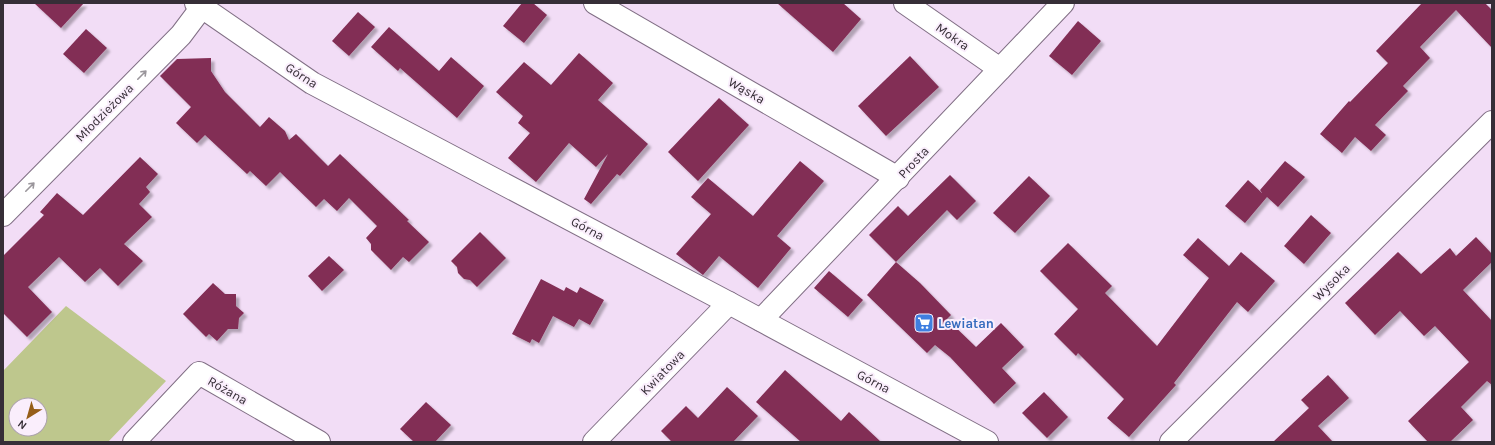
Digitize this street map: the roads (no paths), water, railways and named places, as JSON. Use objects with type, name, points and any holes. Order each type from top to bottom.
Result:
[{"type":"street","name":"Wąska","points":[[595,3],[898,178]]},
{"type":"street","name":"Mokra","points":[[905,3],[1000,69]]},
{"type":"street","name":"Prosta","points":[[761,320],[898,178],[1063,3]]},
{"type":"street","name":"Młodzieżowa","points":[[3,215],[181,35],[199,5]]},
{"type":"street","name":"Górna","points":[[199,5],[312,83],[761,320],[987,442]]},
{"type":"street","name":"Wysoka","points":[[1171,442],[1492,122]]},
{"type":"street","name":"Kwiatowa","points":[[594,442],[729,303]]},
{"type":"street","name":"Różana","points":[[134,442],[199,373],[319,442]]},
{"type":"place","name":"Lewiatan","points":[[924,323]]}]
